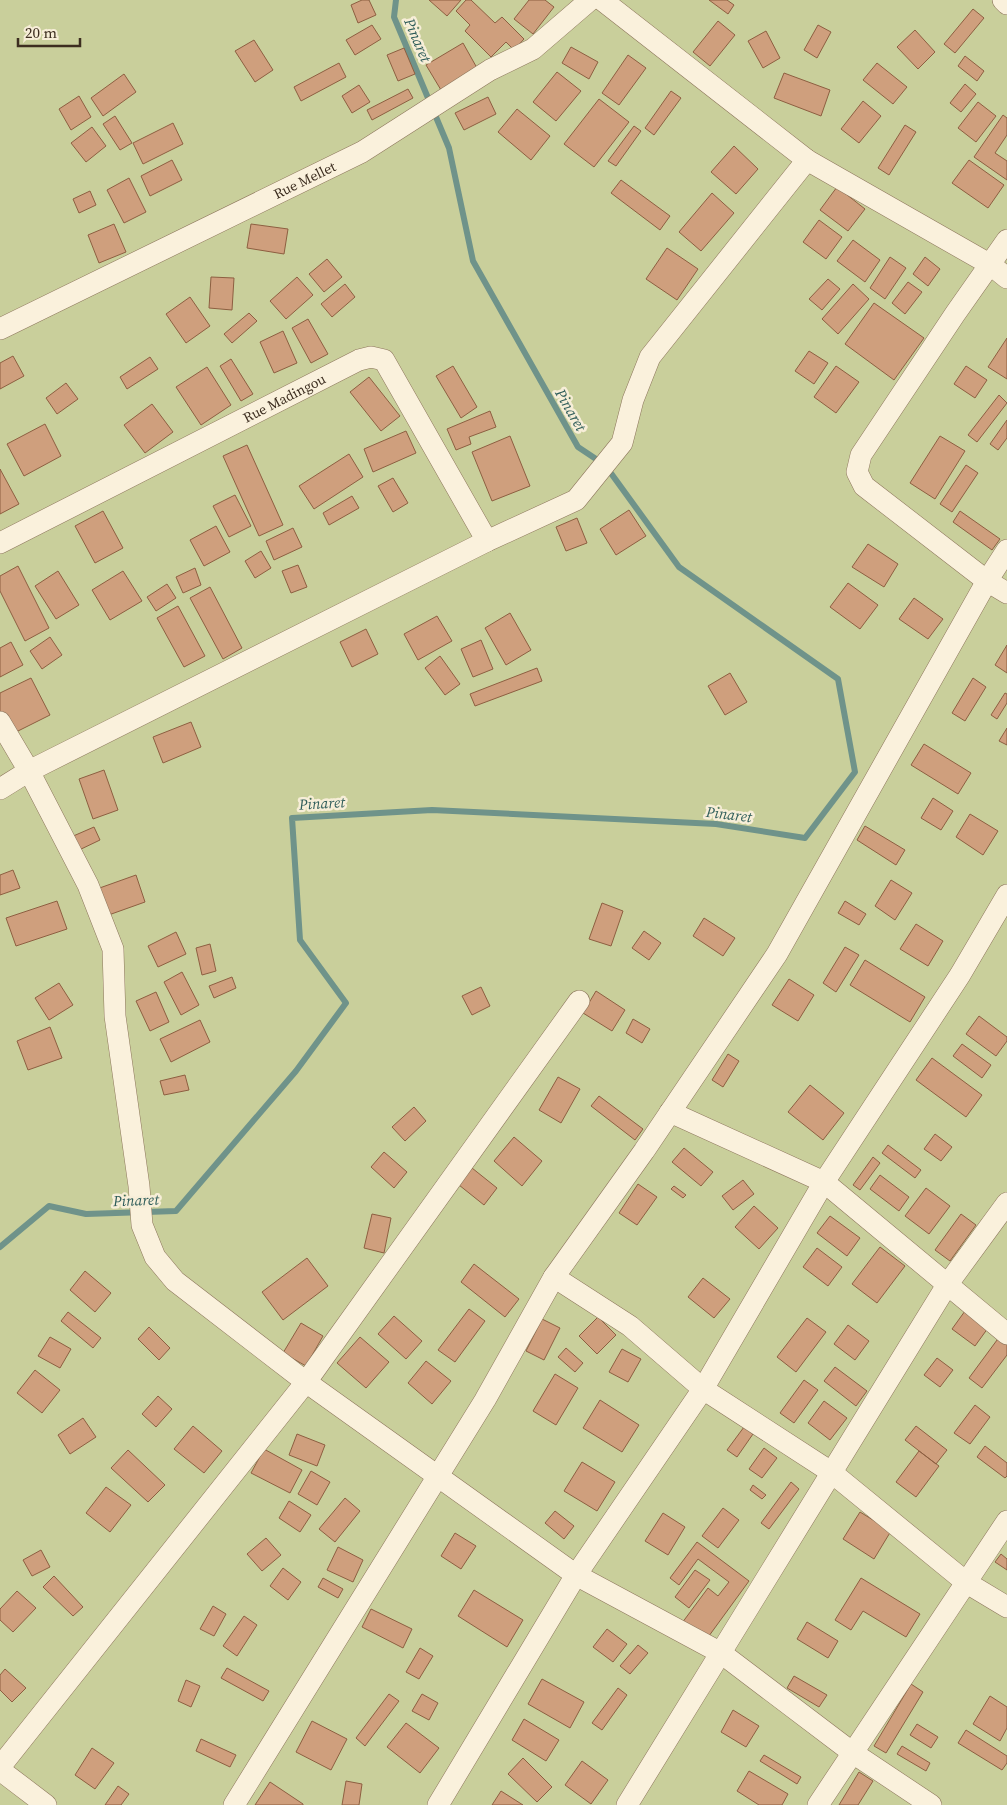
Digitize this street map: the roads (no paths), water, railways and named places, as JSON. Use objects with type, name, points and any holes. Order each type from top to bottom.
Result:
[{"type":"street","name":"Rue Mellet","points":[[0,329],[362,152],[490,70],[533,49],[590,0]]},
{"type":"street","points":[[602,0],[807,160],[991,265],[1007,278]]},
{"type":"street","points":[[1003,0],[1007,4]]},
{"type":"street","points":[[0,789],[28,771],[487,541],[576,500],[622,443],[633,400],[650,357],[807,160]]},
{"type":"street","points":[[1007,240],[861,455],[857,472],[864,486],[987,581],[1007,593]]},
{"type":"street","name":"Rue Madingou","points":[[0,543],[350,364],[371,356],[384,360],[487,541]]},
{"type":"street","points":[[234,1805],[326,1660],[485,1400],[554,1277],[670,1112],[777,954],[987,581],[1007,550]]},
{"type":"street","points":[[0,722],[88,885],[113,949],[115,1016],[139,1186],[142,1225],[155,1257],[175,1282],[306,1382],[576,1575],[721,1653],[853,1752],[931,1805]]},
{"type":"street","points":[[438,1805],[576,1575],[703,1389],[824,1182],[960,975],[1007,895]]},
{"type":"street","points":[[46,1805],[0,1769],[306,1382],[579,1001]]},
{"type":"street","points":[[670,1112],[824,1182],[1007,1334]]},
{"type":"street","points":[[627,1805],[948,1285],[1007,1203]]},
{"type":"street","points":[[554,1277],[630,1326],[703,1389],[831,1472],[967,1583],[1007,1607]]},
{"type":"street","points":[[818,1805],[1007,1521]]},
{"type":"waterway","name":"Pinaret","points":[[0,1247],[49,1206],[86,1214],[176,1211],[296,1071],[346,1003],[300,940],[292,818],[432,810],[716,824],[805,838],[855,772],[838,679],[679,567],[605,465],[578,447],[473,261],[449,148],[394,17],[396,0]]}]
